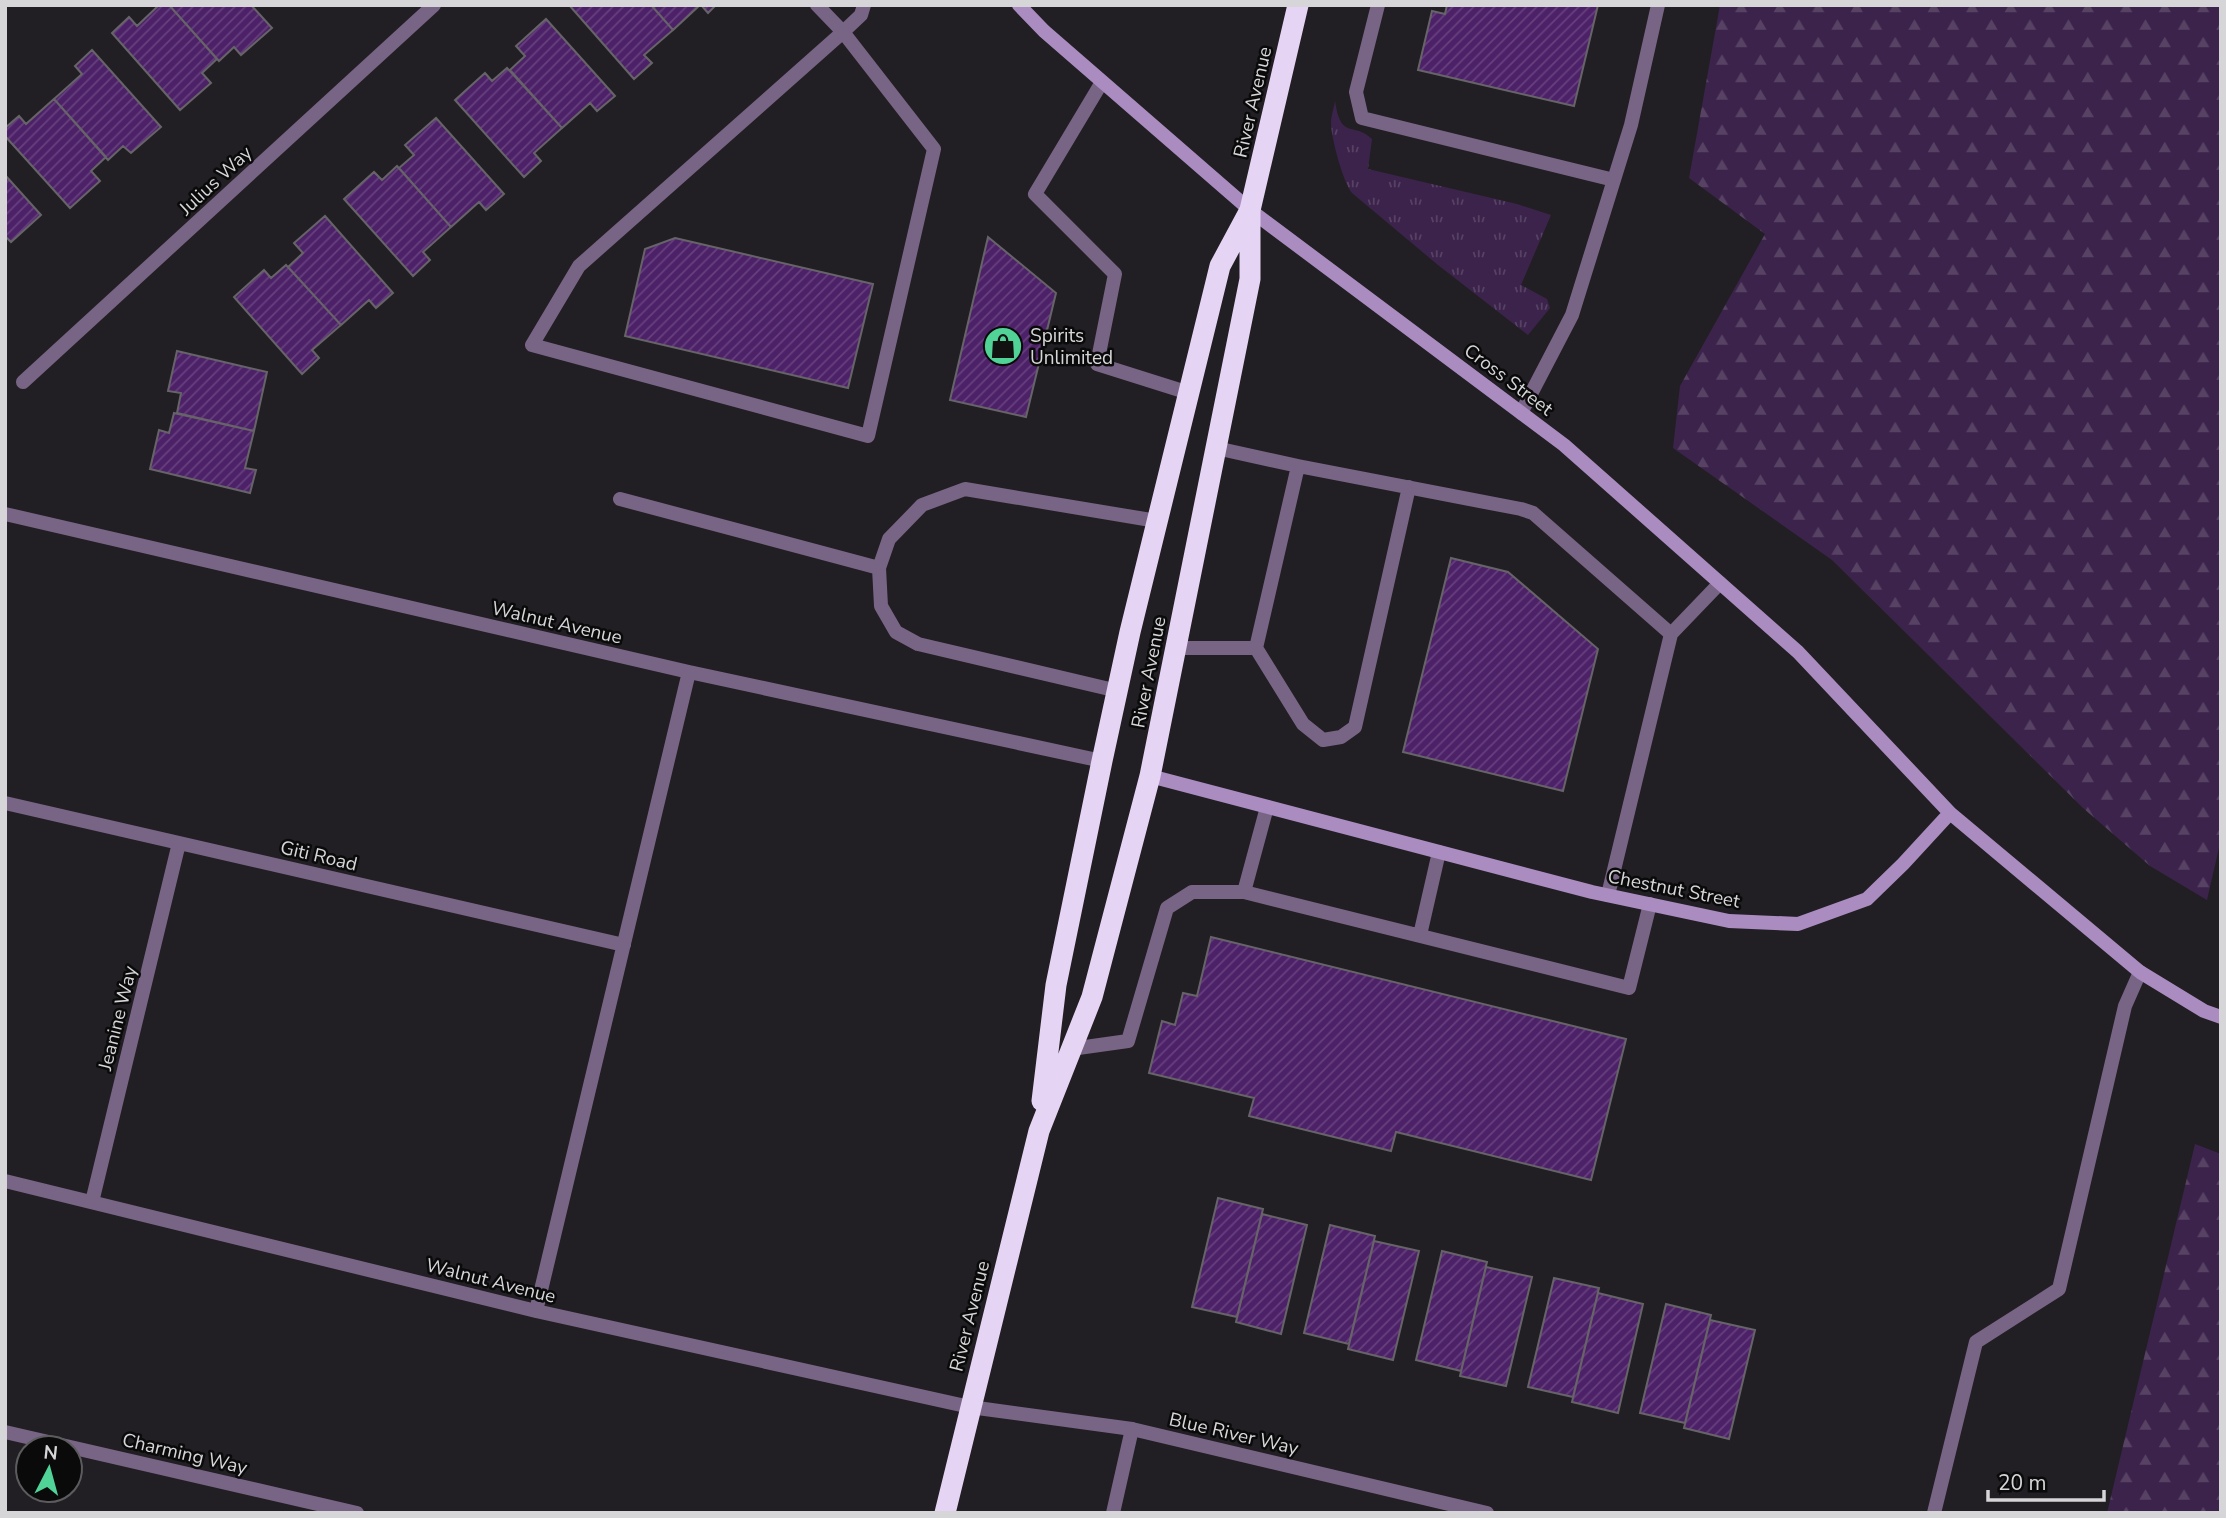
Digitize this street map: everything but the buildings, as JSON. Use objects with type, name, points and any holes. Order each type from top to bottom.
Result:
[{"type":"highway","name":"River Avenue","points":[[944,1513],[1039,1131],[1091,996],[1150,776],[1250,279],[1250,210],[1298,5]]},
{"type":"highway","name":"River Avenue","points":[[1039,1131],[1056,985],[1118,691],[1220,266],[1250,210]]},
{"type":"street","name":"Julius Way","points":[[23,382],[434,5]]},
{"type":"street","points":[[817,5],[843,32],[934,149],[868,436],[532,345],[579,267],[843,32],[861,15],[864,5]]},
{"type":"street","name":"Cross Street","points":[[1019,5],[1044,31],[1250,210],[1564,445],[1798,652],[1950,813]]},
{"type":"street","points":[[1378,5],[1356,92],[1362,118],[1614,180]]},
{"type":"street","points":[[1521,413],[1572,315],[1631,125],[1658,5]]},
{"type":"street","points":[[1102,82],[1034,194],[1115,274],[1097,363],[1189,393]]},
{"type":"street","points":[[1216,448],[1533,513],[1671,634]]},
{"type":"street","points":[[1298,466],[1256,648],[1303,724],[1324,740],[1341,737],[1355,727],[1409,487]]},
{"type":"street","points":[[1118,691],[918,644],[896,632],[881,606],[878,568],[889,539],[922,505],[965,489],[1157,521]]},
{"type":"street","points":[[620,499],[878,568]]},
{"type":"street","name":"Walnut Avenue","points":[[5,514],[690,672],[1102,761]]},
{"type":"street","points":[[1608,895],[1671,634],[1720,583]]},
{"type":"street","points":[[1176,648],[1256,648]]},
{"type":"street","points":[[536,1311],[690,672]]},
{"type":"street","name":"Chestnut Street","points":[[1150,776],[1608,895],[1729,921],[1798,924],[1867,899],[1950,813]]},
{"type":"street","name":"Giti Road","points":[[5,803],[624,945]]},
{"type":"street","points":[[1244,892],[1267,807]]},
{"type":"street","points":[[1950,813],[2140,972],[2204,1011],[2221,1017]]},
{"type":"street","name":"Jeanine Way","points":[[92,1202],[179,843]]},
{"type":"street","points":[[1420,935],[1439,852]]},
{"type":"street","points":[[1071,1049],[1128,1041],[1167,908],[1192,891],[1244,892],[1629,988],[1650,904]]},
{"type":"street","points":[[1934,1513],[1976,1342],[2059,1289],[2125,1006],[2140,972]]},
{"type":"street","name":"Walnut Avenue","points":[[5,1181],[536,1311],[970,1407]]},
{"type":"street","name":"Blue River Way","points":[[970,1407],[1132,1429],[1487,1513]]},
{"type":"street","points":[[1113,1513],[1132,1429]]},
{"type":"street","name":"Charming Way","points":[[5,1432],[357,1513]]},
{"type":"green space","points":[[1720,5],[2221,5],[2221,839],[2207,900],[2150,866],[2083,808],[1832,560],[1673,448],[1680,386],[1765,234],[1689,178]]},
{"type":"green space","points":[[1335,101],[1344,126],[1372,139],[1368,169],[1517,204],[1551,215],[1521,285],[1547,299],[1550,308],[1528,335],[1352,193],[1341,170],[1333,138],[1331,120]]},
{"type":"green space","points":[[2195,1144],[2221,1154],[2221,1513],[2107,1513]]},
{"type":"place","name":"Spirits Unlimited","points":[[1003,346]]}]
